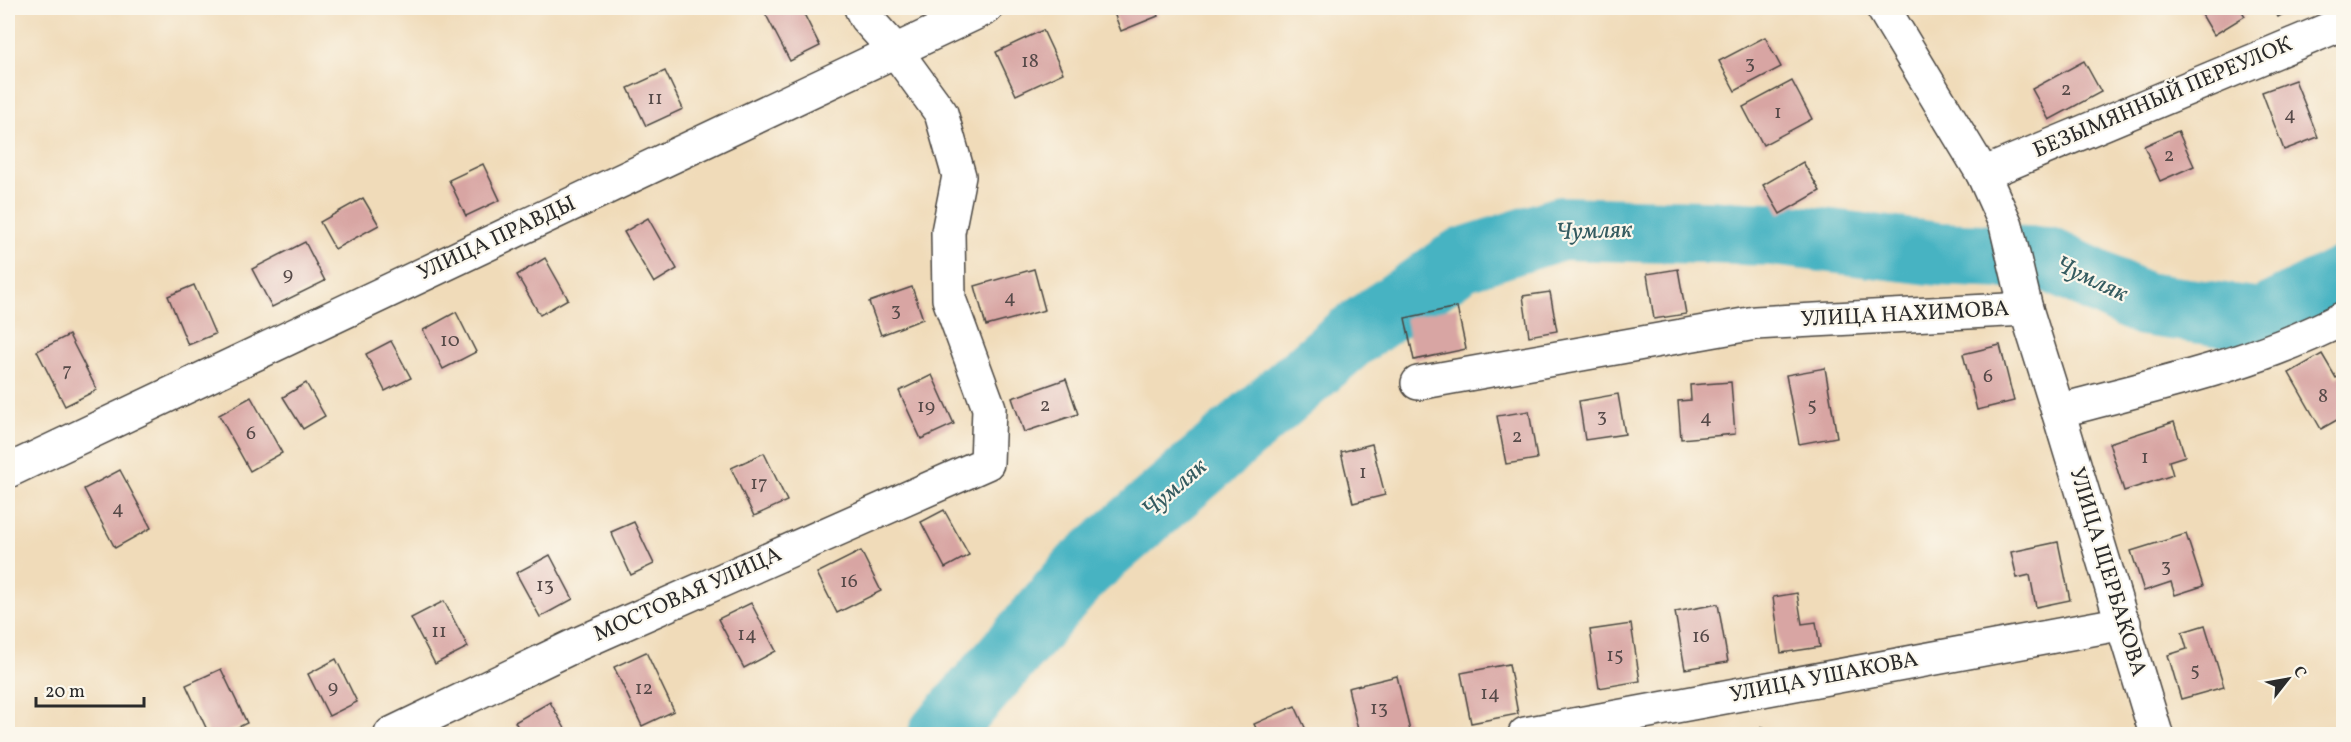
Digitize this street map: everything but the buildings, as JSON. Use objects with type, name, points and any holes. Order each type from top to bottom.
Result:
[{"type":"street","points":[[861,8],[866,18],[895,50]]},
{"type":"street","name":"УЛИЦА ПРАВДЫ","points":[[8,471],[986,8]]},
{"type":"street","points":[[1883,8],[1983,174],[2006,225],[2026,309]]},
{"type":"street","name":"БЕЗЫМЯННЫЙ ПЕРЕУЛОК","points":[[1983,174],[2343,23]]},
{"type":"street","name":"МОСТОВАЯ УЛИЦА","points":[[392,735],[578,644],[987,463],[989,408],[949,299],[948,232],[959,176],[941,113],[895,50]]},
{"type":"street","name":"УЛИЦА НАХИМОВА","points":[[1418,383],[1755,323],[2026,309],[2058,411]]},
{"type":"street","points":[[2058,411],[2240,363],[2316,333],[2343,318]]},
{"type":"street","name":"УЛИЦА ЩЕРБАКОВА","points":[[2058,411],[2156,735]]},
{"type":"street","name":"УЛИЦА УШАКОВА","points":[[1526,735],[2124,623]]},
{"type":"waterway","name":"Чумляк","points":[[940,734],[1083,569],[1349,338],[1461,260],[1561,228],[1772,234],[1939,254],[2048,259],[2143,304],[2261,320],[2344,278]]}]
